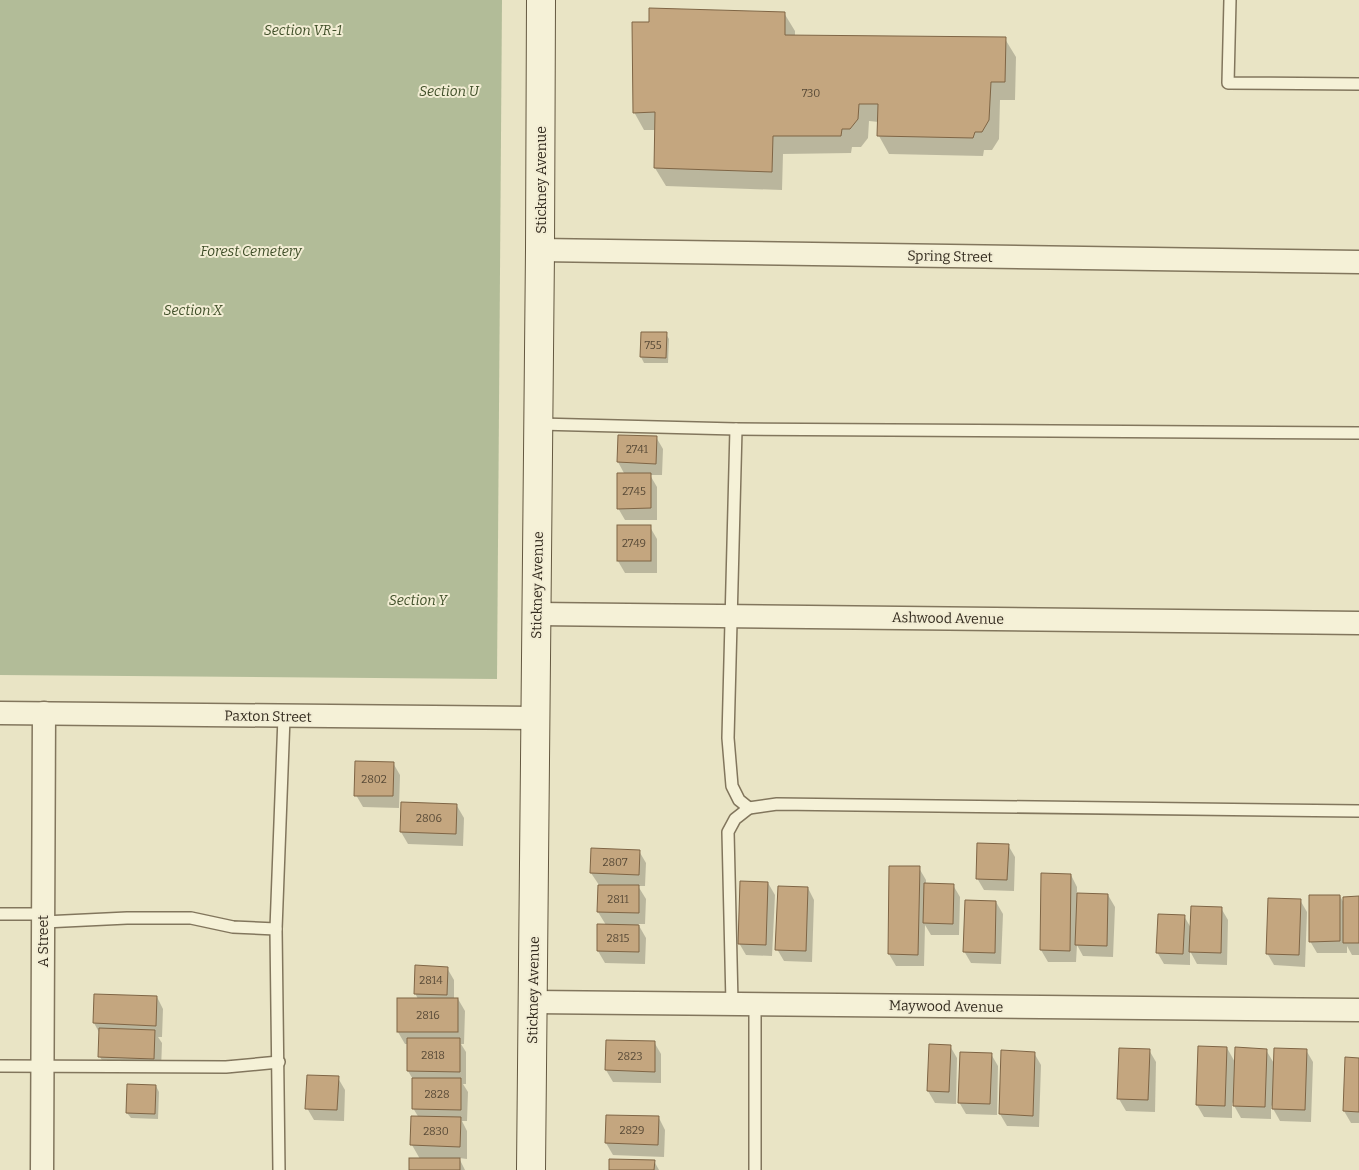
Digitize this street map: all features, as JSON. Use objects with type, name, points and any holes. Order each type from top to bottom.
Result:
[{"type":"street","name":"Stickney Avenue","points":[[531,1170],[539,424],[541,0]]},
{"type":"street","name":"Spring Street","points":[[540,250],[1359,262]]},
{"type":"street","name":"Ashwood Avenue","points":[[537,614],[1359,623]]},
{"type":"street","name":"Paxton Street","points":[[0,712],[535,718]]},
{"type":"street","name":"A Street","points":[[42,1170],[44,713]]},
{"type":"street","name":"Maywood Avenue","points":[[533,1002],[1359,1010]]},
{"type":"lane","points":[[1230,0],[1228,83],[1359,84]]},
{"type":"lane","points":[[539,424],[736,429],[1359,433]]},
{"type":"lane","points":[[736,429],[728,738],[732,786],[739,800],[749,808]]},
{"type":"lane","points":[[279,1170],[276,929],[284,716]]},
{"type":"lane","points":[[732,1003],[728,832],[735,819],[749,808],[777,804],[1359,810]]},
{"type":"lane","points":[[0,914],[44,918],[191,918],[233,926],[276,929]]},
{"type":"lane","points":[[755,1170],[756,1004]]},
{"type":"lane","points":[[0,1066],[226,1067],[278,1062]]},
{"type":"green space","name":"Forest Cemetery","points":[[0,0],[502,0],[497,679],[0,675]]},
{"type":"building","points":[[649,8],[785,12],[785,35],[1006,37],[1005,82],[991,82],[989,120],[982,132],[975,132],[973,138],[877,136],[878,104],[859,104],[858,119],[850,129],[842,129],[841,136],[773,136],[772,172],[654,168],[655,112],[633,113],[632,22],[649,22]]},
{"type":"building","points":[[641,332],[667,332],[666,358],[640,357]]},
{"type":"building","points":[[618,435],[657,436],[656,464],[617,462]]},
{"type":"building","points":[[617,473],[651,473],[651,508],[617,509]]},
{"type":"building","points":[[617,525],[651,525],[651,561],[617,561]]},
{"type":"building","points":[[355,761],[394,762],[393,796],[354,796]]},
{"type":"building","points":[[401,802],[457,804],[456,834],[400,832]]},
{"type":"building","points":[[977,843],[1009,844],[1007,880],[976,879]]},
{"type":"building","points":[[591,848],[640,850],[639,875],[590,873]]},
{"type":"building","points":[[889,866],[920,866],[918,955],[888,954]]},
{"type":"building","points":[[1041,873],[1071,874],[1070,951],[1040,950]]},
{"type":"building","points":[[740,881],[768,882],[766,945],[738,944]]},
{"type":"building","points":[[924,883],[954,884],[953,924],[923,923]]},
{"type":"building","points":[[598,885],[639,885],[639,913],[597,912]]},
{"type":"building","points":[[778,886],[808,887],[806,951],[775,950]]},
{"type":"building","points":[[1077,893],[1108,894],[1107,946],[1075,945]]},
{"type":"building","points":[[1309,895],[1340,895],[1340,941],[1309,942]]},
{"type":"building","points":[[1359,896],[1359,943],[1343,943],[1343,897]]},
{"type":"building","points":[[1268,898],[1301,899],[1299,955],[1266,954]]},
{"type":"building","points":[[965,900],[996,901],[995,953],[963,952]]},
{"type":"building","points":[[1191,906],[1222,907],[1221,953],[1189,952]]},
{"type":"building","points":[[1158,914],[1185,915],[1183,954],[1156,953]]},
{"type":"building","points":[[597,924],[639,925],[639,952],[597,951]]},
{"type":"building","points":[[415,965],[448,967],[447,995],[414,994]]},
{"type":"building","points":[[94,994],[157,996],[156,1026],[93,1023]]},
{"type":"building","points":[[397,998],[458,998],[458,1032],[397,1032]]},
{"type":"building","points":[[99,1028],[155,1030],[154,1059],[98,1057]]},
{"type":"building","points":[[407,1038],[460,1038],[460,1072],[407,1071]]},
{"type":"building","points":[[606,1040],[655,1041],[655,1072],[605,1070]]},
{"type":"building","points":[[929,1044],[951,1045],[949,1092],[927,1091]]},
{"type":"building","points":[[1198,1046],[1227,1047],[1225,1106],[1196,1105]]},
{"type":"building","points":[[1235,1047],[1267,1049],[1265,1107],[1233,1106]]},
{"type":"building","points":[[1119,1048],[1150,1049],[1148,1100],[1117,1099]]},
{"type":"building","points":[[1274,1048],[1307,1049],[1305,1110],[1272,1109]]},
{"type":"building","points":[[1001,1050],[1035,1052],[1033,1116],[999,1114]]},
{"type":"building","points":[[960,1052],[992,1053],[990,1104],[958,1103]]},
{"type":"building","points":[[1345,1057],[1359,1058],[1359,1112],[1343,1111]]},
{"type":"building","points":[[307,1075],[339,1076],[337,1110],[305,1109]]},
{"type":"building","points":[[412,1078],[461,1078],[461,1110],[412,1109]]},
{"type":"building","points":[[127,1084],[156,1085],[155,1114],[126,1113]]},
{"type":"building","points":[[606,1115],[659,1116],[658,1145],[605,1143]]},
{"type":"building","points":[[411,1116],[461,1117],[460,1147],[410,1145]]},
{"type":"building","points":[[409,1158],[460,1158],[460,1170],[409,1170]]},
{"type":"building","points":[[609,1159],[655,1160],[654,1170],[609,1170]]},
{"type":"park label","name":"Section VR-1","points":[[303,30]]},
{"type":"park label","name":"Section U","points":[[449,91]]},
{"type":"park label","name":"Section X","points":[[193,310]]},
{"type":"park label","name":"Section Y","points":[[418,600]]}]
